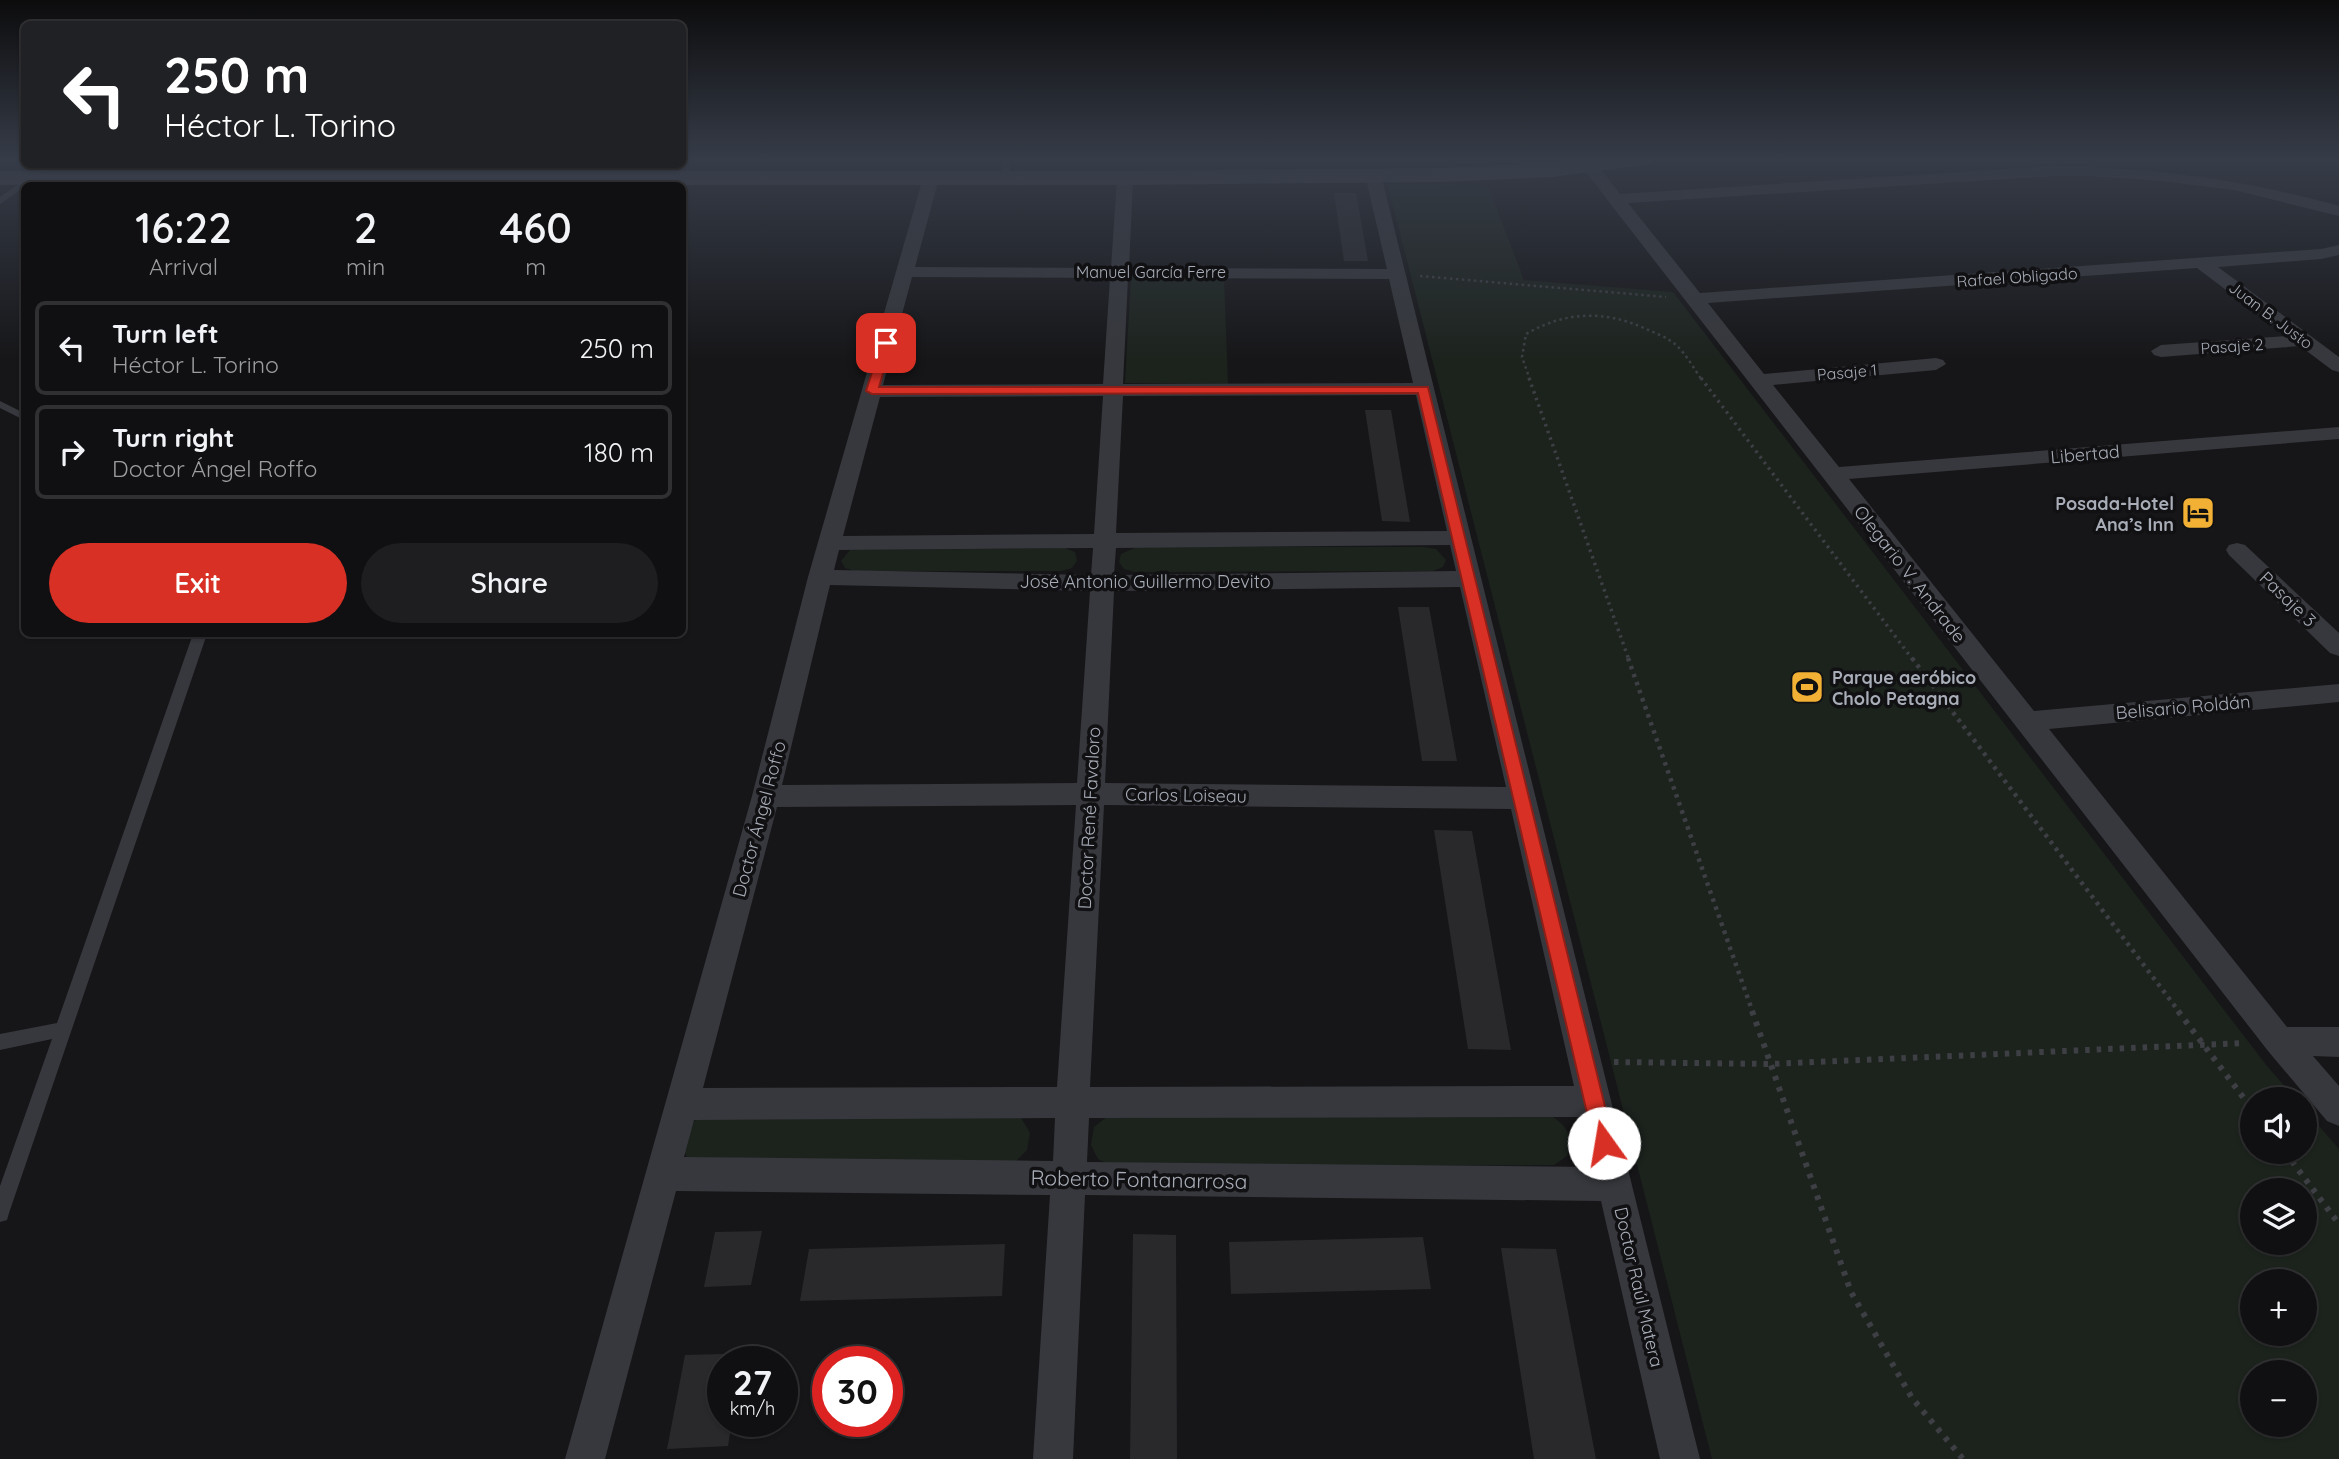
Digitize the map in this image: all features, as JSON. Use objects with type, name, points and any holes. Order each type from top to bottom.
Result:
[{"type":"street","name":"Doctor Ángel Roffo","points":[[585,1459],[766,796],[820,577],[918,226]]},
{"type":"street","name":"Doctor René Favaloro","points":[[1053,1459],[1122,226]]},
{"type":"street","name":"Doctor Raúl Matera","points":[[1385,226],[1680,1459]]},
{"type":"street","name":"Olegario V. Andrade","points":[[1636,226],[2279,1041],[2339,1110]]},
{"type":"street","name":"Rafael Obligado","points":[[1694,299],[2203,264],[2321,254],[2339,250]]},
{"type":"street","name":"Juan B. Justo","points":[[2203,264],[2339,366]]},
{"type":"street","name":"Manuel García Ferre","points":[[906,272],[1396,274]]},
{"type":"street","name":"Pasaje 2","points":[[2161,351],[2304,340]]},
{"type":"street","name":"Pasaje 1","points":[[1758,380],[1936,364]]},
{"type":"street","points":[[872,391],[1424,389]]},
{"type":"street","name":"Libertad","points":[[1832,474],[2339,433]]},
{"type":"street","points":[[830,543],[1459,538]]},
{"type":"street","name":"Pasaje 3","points":[[2238,550],[2339,647]]},
{"type":"street","name":"José Antonio Guillermo Devito","points":[[820,577],[1102,583],[1469,579]]},
{"type":"street","name":"Belisario Roldán","points":[[2026,721],[2339,693]]},
{"type":"street","name":"Carlos Loiseau","points":[[766,796],[1090,794],[1521,798]]},
{"type":"street","points":[[2279,1041],[2339,1042]]},
{"type":"street","points":[[682,1104],[1594,1101]]},
{"type":"street","name":"Roberto Fontanarrosa","points":[[663,1174],[1614,1184]]},
{"type":"lane","points":[[0,404],[21,415]]},
{"type":"lane","points":[[0,1213],[199,637]]},
{"type":"lane","points":[[0,1042],[63,1029]]},
{"type":"path","points":[[1396,274],[1694,299]]},
{"type":"path","points":[[1963,1459],[1912,1398],[1851,1292],[1522,357],[1526,334],[1541,323],[1568,316],[1598,315],[1643,325],[1675,344],[2240,1093]]},
{"type":"path","points":[[1585,1062],[1771,1064],[2203,1044]]},
{"type":"path","points":[[2294,1164],[2339,1223]]},
{"type":"shaded area","points":[[1398,226],[1503,226],[1524,280],[1673,292],[2285,1087],[2240,1087],[2240,1164],[2317,1164],[2317,1124],[2339,1149],[2339,1459],[1712,1459]]},
{"type":"shaded area","points":[[1131,277],[1224,277],[1228,384],[1125,383]]},
{"type":"shaded area","points":[[1137,547],[1424,547],[1436,549],[1446,560],[1443,567],[1433,571],[1135,572],[1124,569],[1119,562],[1121,554]]},
{"type":"shaded area","points":[[1065,548],[1075,552],[1077,561],[1072,568],[1061,571],[855,571],[845,568],[841,561],[850,550]]},
{"type":"shaded area","points":[[1546,1113],[1563,1125],[1570,1142],[1567,1156],[1554,1165],[1114,1167],[1098,1159],[1091,1145],[1094,1127],[1108,1116]]},
{"type":"shaded area","points":[[1013,1115],[1021,1118],[1030,1133],[1027,1150],[1014,1163],[687,1157],[684,1151],[690,1125],[698,1118]]},
{"type":"building","points":[[1339,226],[1362,226],[1368,261],[1344,261]]},
{"type":"building","points":[[1365,410],[1391,410],[1410,522],[1382,521]]},
{"type":"building","points":[[1398,607],[1429,607],[1457,761],[1422,761]]},
{"type":"building","points":[[1434,830],[1472,831],[1511,1050],[1468,1049]]},
{"type":"building","points":[[762,1231],[751,1285],[704,1287],[715,1232]]},
{"type":"building","points":[[1133,1234],[1176,1235],[1177,1459],[1130,1459]]},
{"type":"building","points":[[1423,1237],[1431,1289],[1231,1294],[1229,1242]]},
{"type":"building","points":[[1005,1244],[1002,1296],[800,1301],[809,1249]]},
{"type":"building","points":[[1501,1248],[1556,1249],[1596,1459],[1534,1459]]},
{"type":"building","points":[[707,1354],[707,1437],[729,1437],[728,1446],[667,1449],[685,1355]]},
{"type":"place","name":"Posada-Hotel Ana’s Inn","points":[[2198,513]]},
{"type":"place","name":"Parque aeróbico Cholo Petagna","points":[[1807,687]]},
{"type":"route","points":[[886,343],[872,391],[1424,389],[1604,1143]]}]
